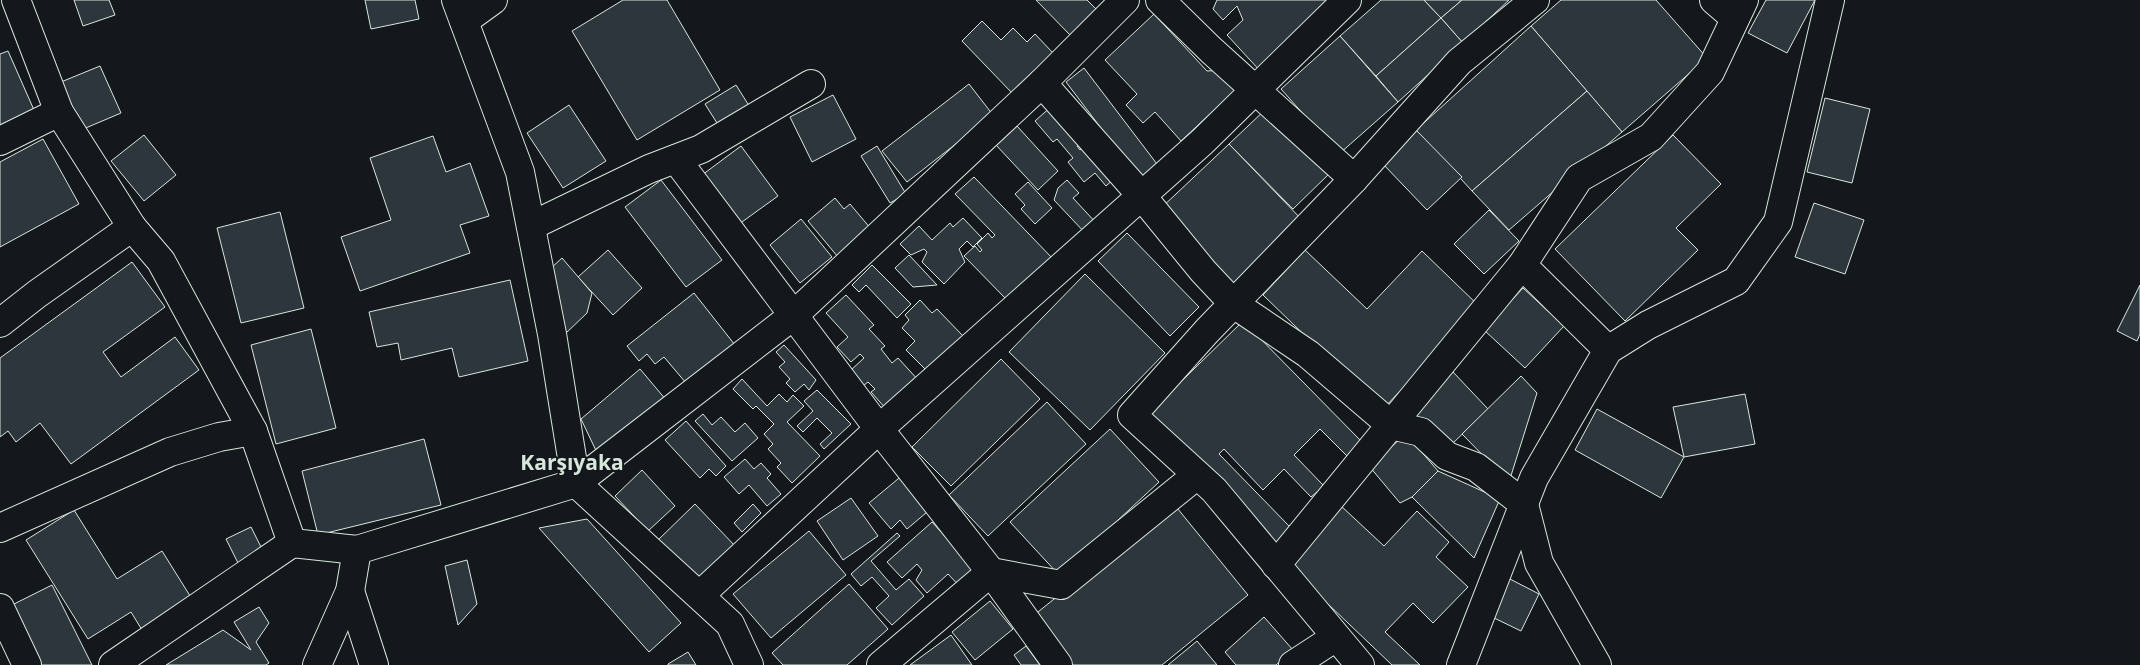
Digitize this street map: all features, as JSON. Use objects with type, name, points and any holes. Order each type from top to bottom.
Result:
[{"type":"street","points":[[16,0],[59,112],[132,227],[161,261],[253,431],[292,543]]},
{"type":"street","points":[[493,0],[460,10],[520,172],[552,334],[576,483],[730,624],[749,665]]},
{"type":"street","points":[[113,665],[292,543],[357,550],[576,483],[794,315],[1042,83],[1125,0]]},
{"type":"street","points":[[1160,0],[1256,91],[1354,179]]},
{"type":"street","points":[[700,595],[879,429],[1202,142],[1348,0]]},
{"type":"street","points":[[1360,665],[1214,490],[1132,414],[1354,179],[1459,62],[1535,0]]},
{"type":"street","points":[[1276,564],[1522,265],[1579,178],[1651,137],[1710,72],[1740,9],[1714,0]]},
{"type":"street","points":[[1461,665],[1534,478],[1608,350],[1648,325],[1736,281],[1778,222],[1830,0]]},
{"type":"street","points":[[1042,83],[1141,195],[1203,271],[1234,304],[1308,354],[1391,425],[1421,432],[1447,456],[1476,466],[1524,504],[1539,563],[1597,665]]},
{"type":"street","points":[[531,226],[649,169],[701,148],[811,84]]},
{"type":"street","points":[[0,142],[59,112]]},
{"type":"street","points":[[676,159],[879,429],[991,572],[1058,665]]},
{"type":"street","points":[[0,323],[37,294],[132,227]]},
{"type":"street","points":[[1522,265],[1608,350]]},
{"type":"street","points":[[0,528],[170,452],[219,438],[253,431]]},
{"type":"street","points":[[881,665],[991,572],[1061,584],[1197,475]]},
{"type":"street","points":[[317,665],[350,591],[357,550]]},
{"type":"street","points":[[350,591],[374,665]]},
{"type":"street","points":[[0,608],[26,665]]},
{"type":"street","points":[[1293,665],[1336,637]]},
{"type":"building","points":[[74,0],[109,0],[115,15],[83,26]]},
{"type":"building","points":[[365,0],[415,0],[419,19],[371,29]]},
{"type":"building","points":[[623,0],[667,0],[720,90],[637,140],[572,31]]},
{"type":"building","points":[[1036,0],[1087,0],[1098,11],[1071,36]]},
{"type":"building","points":[[1217,0],[1332,0],[1262,73],[1227,35],[1243,20],[1237,6],[1223,20],[1213,9]]},
{"type":"building","points":[[1381,0],[1424,0],[1441,18],[1376,76],[1340,36]]},
{"type":"building","points":[[1424,0],[1462,0],[1441,18]]},
{"type":"building","points":[[1462,0],[1509,0],[1463,43],[1441,18]]},
{"type":"building","points":[[1561,0],[1656,0],[1707,58],[1622,132],[1531,26]]},
{"type":"building","points":[[1766,0],[1815,0],[1787,53],[1748,33]]},
{"type":"building","points":[[1154,14],[1207,71],[1225,70],[1240,86],[1181,141],[1155,112],[1143,123],[1126,105],[1137,94],[1105,60]]},
{"type":"building","points":[[1441,18],[1463,43],[1398,102],[1376,76]]},
{"type":"building","points":[[982,21],[1001,40],[1013,28],[1027,42],[1035,34],[1053,53],[1012,93],[962,41]]},
{"type":"building","points":[[1531,26],[1587,91],[1472,191],[1416,130]]},
{"type":"building","points":[[1340,36],[1398,102],[1339,154],[1281,89]]},
{"type":"building","points":[[8,51],[34,110],[0,125],[0,54]]},
{"type":"building","points":[[100,66],[121,113],[81,130],[61,82]]},
{"type":"building","points":[[1084,68],[1160,168],[1142,182],[1066,82]]},
{"type":"building","points":[[969,84],[993,115],[907,182],[882,151]]},
{"type":"building","points":[[736,85],[753,112],[722,131],[705,104]]},
{"type":"building","points":[[1587,91],[1622,132],[1509,230],[1472,191]]},
{"type":"building","points":[[833,95],[856,139],[812,162],[790,117]]},
{"type":"building","points":[[1825,98],[1870,109],[1852,183],[1807,172]]},
{"type":"building","points":[[569,105],[606,161],[563,188],[527,133]]},
{"type":"building","points":[[1053,105],[1083,140],[1077,146],[1080,150],[1086,144],[1115,178],[1106,186],[1095,173],[1084,182],[1068,162],[1073,158],[1057,139],[1053,142],[1035,121]]},
{"type":"building","points":[[1267,108],[1330,173],[1293,209],[1229,144]]},
{"type":"building","points":[[1017,126],[1058,171],[1038,190],[996,145]]},
{"type":"building","points":[[1416,130],[1462,177],[1427,210],[1382,163]]},
{"type":"building","points":[[144,135],[176,175],[144,201],[111,161]]},
{"type":"building","points":[[1673,135],[1721,184],[1676,228],[1698,250],[1625,321],[1555,249]]},
{"type":"building","points":[[433,136],[446,172],[470,163],[489,216],[460,225],[470,253],[360,291],[341,237],[391,220],[370,158]]},
{"type":"building","points":[[43,139],[79,204],[0,247],[0,162]]},
{"type":"building","points":[[1229,144],[1305,223],[1234,290],[1159,210]]},
{"type":"building","points":[[741,146],[778,196],[735,227],[698,178]]},
{"type":"building","points":[[877,146],[906,194],[890,203],[861,156]]},
{"type":"building","points":[[974,177],[1055,261],[1030,285],[1025,280],[1006,299],[964,256],[975,246],[980,252],[982,250],[977,244],[988,233],[992,238],[995,235],[955,194]]},
{"type":"building","points":[[661,180],[722,260],[686,287],[625,207]]},
{"type":"building","points":[[1067,180],[1079,193],[1073,198],[1098,225],[1087,235],[1054,200],[1058,188]]},
{"type":"building","points":[[1028,182],[1052,208],[1035,224],[1021,209],[1025,205],[1015,194]]},
{"type":"building","points":[[835,198],[844,209],[850,204],[871,229],[838,257],[808,221]]},
{"type":"building","points":[[1814,203],[1864,220],[1845,274],[1795,257]]},
{"type":"building","points":[[1489,210],[1519,241],[1484,274],[1454,244]]},
{"type":"building","points":[[280,212],[304,308],[241,323],[217,228]]},
{"type":"building","points":[[963,218],[982,238],[973,247],[967,241],[959,249],[965,262],[944,284],[922,262],[927,252],[924,249],[911,255],[900,244],[919,226],[932,240],[950,223],[953,227]]},
{"type":"building","points":[[801,219],[832,257],[800,283],[770,245]]},
{"type":"building","points":[[1127,233],[1199,307],[1170,336],[1098,261]]},
{"type":"building","points":[[608,250],[642,288],[613,315],[578,277]]},
{"type":"building","points":[[1305,250],[1367,309],[1422,251],[1480,307],[1382,410],[1263,295]]},
{"type":"building","points":[[909,255],[937,285],[913,287],[895,268]]},
{"type":"building","points":[[562,258],[592,293],[587,313],[564,335],[550,269]]},
{"type":"building","points":[[132,262],[165,307],[103,352],[121,377],[175,337],[199,370],[71,464],[40,423],[16,442],[8,431],[0,437],[0,358]]},
{"type":"building","points":[[872,265],[911,304],[897,318],[866,285],[859,292],[852,285]]},
{"type":"building","points":[[1085,274],[1165,353],[1090,430],[1009,352]]},
{"type":"building","points":[[510,280],[528,361],[459,377],[452,348],[401,360],[398,343],[377,347],[369,312]]},
{"type":"building","points":[[2140,285],[2140,334],[2137,341],[2117,331]]},
{"type":"building","points":[[1523,288],[1564,326],[1525,368],[1484,330]]},
{"type":"building","points":[[694,293],[735,345],[686,383],[664,357],[655,364],[647,354],[639,361],[627,346]]},
{"type":"building","points":[[846,295],[874,325],[869,329],[885,346],[881,349],[892,363],[898,358],[920,382],[888,411],[871,392],[875,389],[868,382],[863,386],[850,371],[864,358],[860,354],[851,362],[837,347],[848,337],[826,313]]},
{"type":"building","points":[[920,300],[932,313],[937,309],[964,337],[928,372],[906,350],[915,341],[902,328],[909,320],[905,315]]},
{"type":"building","points":[[1243,321],[1361,441],[1347,456],[1320,429],[1294,455],[1324,486],[1311,497],[1284,469],[1263,490],[1224,449],[1219,454],[1291,528],[1274,545],[1147,415]]},
{"type":"building","points":[[311,329],[336,428],[276,444],[251,345]]},
{"type":"building","points":[[784,345],[816,380],[809,390],[804,384],[795,392],[786,383],[790,379],[779,367],[785,362],[776,352]]},
{"type":"building","points":[[1001,359],[1040,399],[951,486],[912,447]]},
{"type":"building","points":[[640,369],[667,401],[600,459],[581,419]]},
{"type":"building","points":[[1453,372],[1488,409],[1448,448],[1412,410]]},
{"type":"building","points":[[1521,376],[1537,393],[1509,482],[1462,434]]},
{"type":"building","points":[[742,379],[767,406],[779,394],[787,402],[793,395],[804,406],[787,422],[820,456],[792,483],[777,467],[781,463],[768,449],[773,444],[764,434],[774,424],[756,406],[753,409],[733,389]]},
{"type":"building","points":[[817,390],[851,424],[824,449],[820,444],[832,433],[817,418],[803,432],[797,426],[813,411],[804,401]]},
{"type":"building","points":[[1745,394],[1755,444],[1684,457],[1673,407]]},
{"type":"building","points":[[1047,402],[1086,444],[988,536],[949,495]]},
{"type":"building","points":[[1597,409],[1684,457],[1661,498],[1575,450]]},
{"type":"building","points":[[703,414],[712,425],[721,417],[735,432],[745,423],[758,438],[732,461],[695,421]]},
{"type":"building","points":[[686,421],[726,466],[716,476],[709,469],[700,478],[665,440]]},
{"type":"building","points":[[1110,429],[1159,482],[1059,575],[1010,522]]},
{"type":"building","points":[[1406,434],[1438,471],[1412,497],[1400,503],[1369,466]]},
{"type":"building","points":[[424,439],[441,505],[318,535],[302,471]]},
{"type":"building","points":[[745,459],[754,469],[761,463],[771,474],[767,478],[781,494],[767,506],[749,485],[739,494],[724,477]]},
{"type":"building","points":[[642,470],[675,506],[648,531],[615,496]]},
{"type":"building","points":[[1438,471],[1500,499],[1474,558],[1412,497]]},
{"type":"building","points":[[904,474],[933,507],[907,529],[900,520],[891,529],[869,503]]},
{"type":"building","points":[[851,498],[878,536],[843,560],[817,521]]},
{"type":"building","points":[[1173,503],[1248,595],[1162,665],[1073,665],[1033,616]]},
{"type":"building","points":[[695,504],[736,547],[698,584],[656,542]]},
{"type":"building","points":[[753,504],[761,513],[742,532],[734,523]]},
{"type":"building","points":[[1340,505],[1384,546],[1417,511],[1449,542],[1436,557],[1468,587],[1433,623],[1413,603],[1385,632],[1420,665],[1392,665],[1285,563]]},
{"type":"building","points":[[74,510],[117,579],[162,551],[192,599],[142,630],[131,612],[88,639],[26,540]]},
{"type":"building","points":[[587,519],[681,623],[649,652],[539,528]]},
{"type":"building","points":[[932,522],[980,575],[964,591],[948,574],[927,593],[916,580],[922,570],[917,564],[902,578],[887,562]]},
{"type":"building","points":[[251,527],[264,553],[239,565],[226,539]]},
{"type":"building","points":[[809,531],[846,575],[771,638],[733,594]]},
{"type":"building","points":[[897,533],[900,536],[871,561],[896,590],[909,579],[924,596],[892,625],[876,608],[889,596],[872,577],[861,586],[851,574]]},
{"type":"building","points":[[467,560],[477,604],[458,625],[445,566]]},
{"type":"building","points":[[1508,578],[1539,594],[1521,631],[1490,616]]},
{"type":"building","points":[[849,584],[888,629],[847,665],[783,665],[772,653]]},
{"type":"building","points":[[52,585],[92,665],[36,665],[8,607]]},
{"type":"building","points":[[990,601],[1013,629],[975,660],[952,632]]},
{"type":"building","points":[[259,607],[269,623],[256,642],[269,663],[266,665],[166,665],[223,630],[251,650],[234,622]]},
{"type":"building","points":[[1264,617],[1293,650],[1276,665],[1236,665],[1225,652]]},
{"type":"building","points":[[951,635],[972,665],[910,665]]},
{"type":"building","points":[[1197,641],[1217,665],[1168,665]]},
{"type":"building","points":[[1026,646],[1040,665],[1021,665],[1014,655]]},
{"type":"building","points":[[688,652],[696,665],[668,665],[668,664]]},
{"type":"district","name":"Karşıyaka","points":[[572,462]]}]
